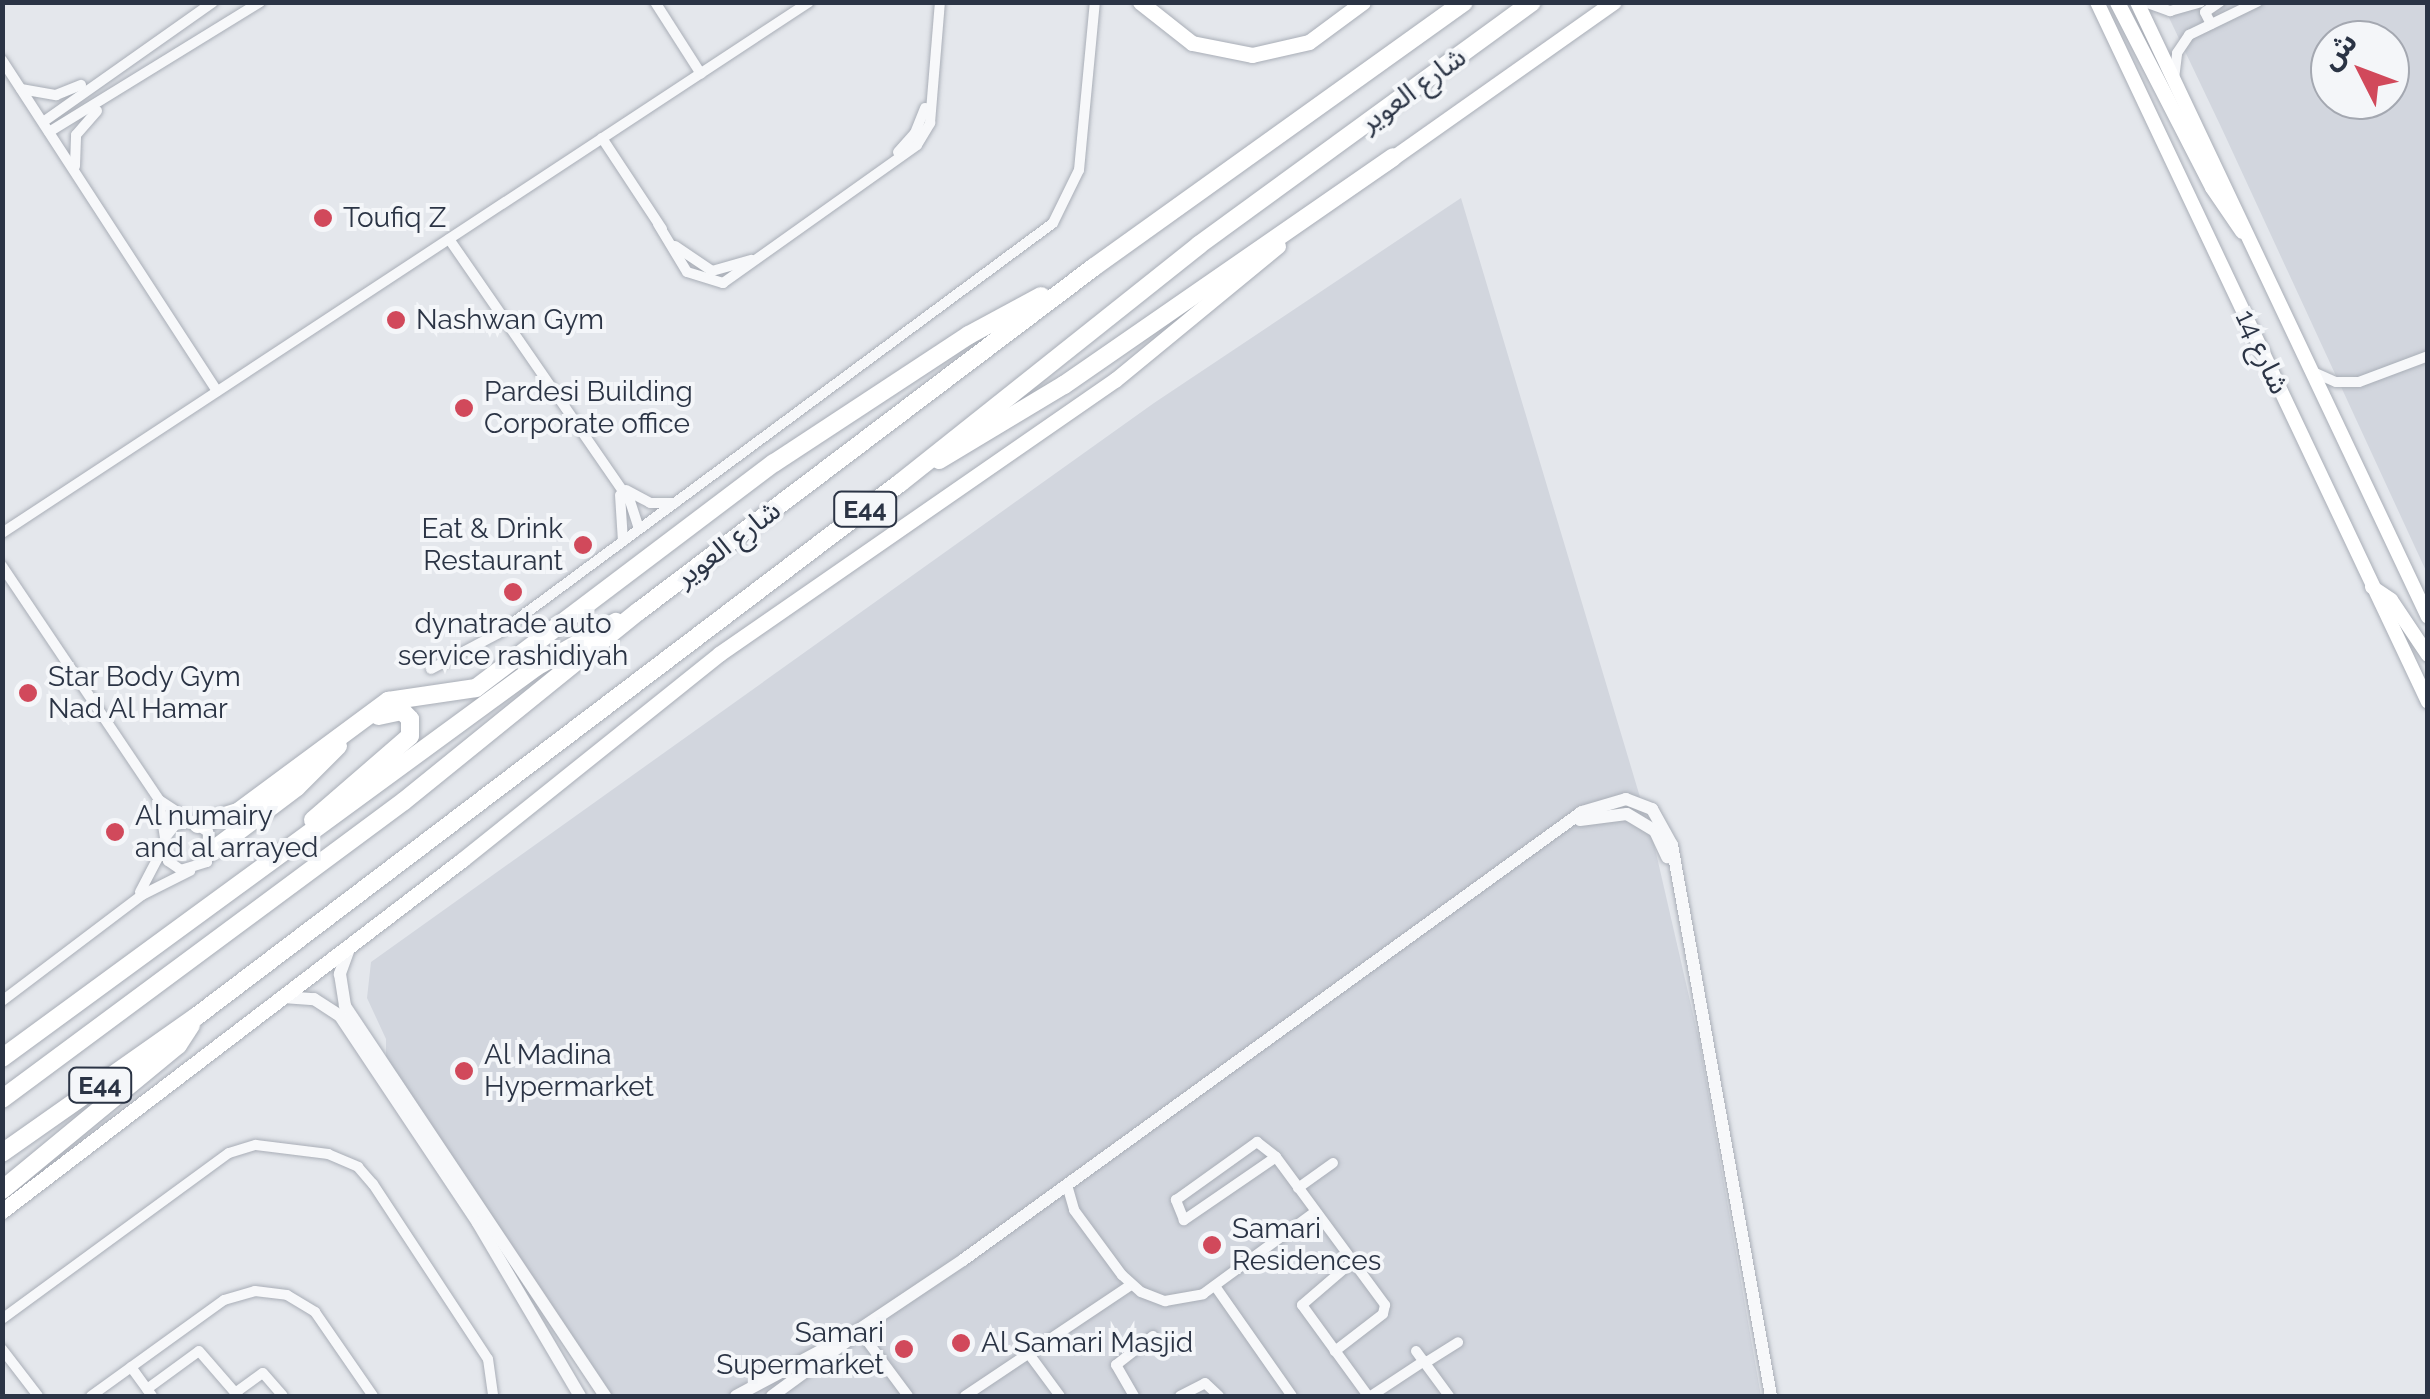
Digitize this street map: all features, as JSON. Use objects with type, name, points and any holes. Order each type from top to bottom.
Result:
[{"type":"highway","name":"شارع العوير","points":[[2,1099],[404,801],[639,611],[1094,267],[1464,2]]},
{"type":"highway","name":"شارع العوير","points":[[197,1016],[900,483],[1199,246],[1532,2]]},
{"type":"highway","points":[[900,483],[1064,385],[1394,157]]},
{"type":"highway","points":[[195,823],[238,812],[388,701],[476,688],[815,435],[968,335],[1094,267]]},
{"type":"highway","points":[[2,1058],[560,651],[639,611]]},
{"type":"highway","points":[[212,851],[386,710],[406,714],[408,740],[330,802],[302,836]]},
{"type":"highway","points":[[2,1190],[178,1044],[197,1016]]},
{"type":"highway","name":"E44","points":[[2,1153],[197,1016]]},
{"type":"main road","points":[[1140,2],[1192,43],[1252,55],[1309,42],[1363,2]]},
{"type":"main road","points":[[2,1211],[351,944],[719,654],[1115,380],[1394,157],[1614,2]]},
{"type":"main road","name":"شارع 14","points":[[2098,2],[2428,702]]},
{"type":"main road","points":[[2117,2],[2212,187],[2242,231]]},
{"type":"main road","name":"شارع 14","points":[[2137,2],[2242,231],[2428,617]]},
{"type":"main road","points":[[2371,587],[2391,600],[2428,655]]},
{"type":"street","points":[[46,127],[117,67],[213,2]]},
{"type":"street","points":[[46,127],[128,85],[260,2]]},
{"type":"street","points":[[655,2],[702,74]]},
{"type":"street","points":[[2,532],[809,2]]},
{"type":"street","points":[[602,138],[685,258],[706,270],[733,269],[770,250],[926,135],[940,2]]},
{"type":"street","points":[[431,670],[499,633],[1053,224],[1079,170],[1095,2]]},
{"type":"street","points":[[2145,2],[2170,11],[2200,2]]},
{"type":"street","points":[[2211,24],[2205,12],[2220,2]]},
{"type":"street","points":[[2174,80],[2180,46],[2211,24],[2257,2]]},
{"type":"street","points":[[2,60],[217,391]]},
{"type":"street","points":[[21,89],[65,93],[117,67]]},
{"type":"street","points":[[77,174],[79,129],[128,85]]},
{"type":"street","points":[[449,239],[634,508],[639,529]]},
{"type":"street","points":[[2308,368],[2336,382],[2359,382],[2428,356]]},
{"type":"street","points":[[610,476],[641,500],[675,503]]},
{"type":"street","points":[[610,476],[624,506],[624,541]]},
{"type":"street","points":[[2,566],[158,800],[208,832],[212,851],[190,871],[128,905],[2,1000]]},
{"type":"street","points":[[158,800],[168,860],[190,871]]},
{"type":"street","points":[[772,1396],[857,1331],[1598,803],[1640,802],[1668,832],[1771,1396]]},
{"type":"street","points":[[128,905],[152,876],[164,842],[176,825],[195,823]]},
{"type":"street","points":[[351,944],[340,974],[345,1006],[606,1396]]},
{"type":"street","points":[[281,998],[314,999],[340,1016],[498,1255],[580,1396]]},
{"type":"street","points":[[1276,1157],[1190,1221],[1175,1208],[1176,1200],[1257,1142],[1276,1157],[1386,1308],[1335,1351]]},
{"type":"street","points":[[2,1319],[230,1153],[256,1145],[328,1154],[349,1161],[373,1184],[488,1360],[493,1396]]},
{"type":"street","points":[[1298,1188],[1333,1163]]},
{"type":"street","points":[[1067,1185],[1074,1210]]},
{"type":"street","points":[[1051,1196],[1074,1210],[1131,1285],[1153,1298],[1178,1302],[1215,1286],[1315,1212]]},
{"type":"street","points":[[1352,1262],[1302,1302],[1370,1396],[1458,1342]]},
{"type":"street","points":[[965,1396],[1131,1285]]},
{"type":"street","points":[[1215,1286],[1292,1396]]},
{"type":"street","points":[[91,1396],[224,1300],[272,1291],[315,1312],[373,1396]]},
{"type":"street","points":[[736,1396],[857,1331]]},
{"type":"street","points":[[857,1331],[908,1396]]},
{"type":"street","points":[[1134,1396],[1116,1365],[1152,1336]]},
{"type":"street","points":[[2,1349],[38,1396]]},
{"type":"street","points":[[1416,1351],[1449,1396]]},
{"type":"street","points":[[131,1368],[150,1393],[199,1352],[237,1395],[263,1373],[283,1396]]},
{"type":"street","points":[[1029,1354],[1060,1396]]},
{"type":"street","points":[[1180,1396],[1200,1383],[1218,1396]]},
{"type":"shaded area","points":[[2162,3],[2427,3],[2427,573],[2222,129]]},
{"type":"shaded area","points":[[1461,198],[1654,844],[1699,1040],[1761,1396],[607,1396],[386,1061],[386,1039],[367,998],[371,962],[1154,403]]},
{"type":"place","name":"Toufiq Z","points":[[323,218]]},
{"type":"place","name":"Nashwan Gym","points":[[396,320]]},
{"type":"place","name":"Pardesi Building Corporate office","points":[[464,408]]},
{"type":"place","name":"Eat & Drink Restaurant","points":[[583,545]]},
{"type":"place","name":"dynatrade auto service rashidiyah","points":[[513,592]]},
{"type":"place","name":"Star Body Gym Nad Al Hamar","points":[[28,693]]},
{"type":"place","name":"Al numairy and al arrayed","points":[[115,832]]},
{"type":"place","name":"Al Madina Hypermarket","points":[[464,1071]]},
{"type":"place","name":"Samari Residences","points":[[1212,1245]]},
{"type":"place","name":"Al Samari Masjid","points":[[961,1343]]},
{"type":"place","name":"Samari Supermarket","points":[[904,1349]]}]
